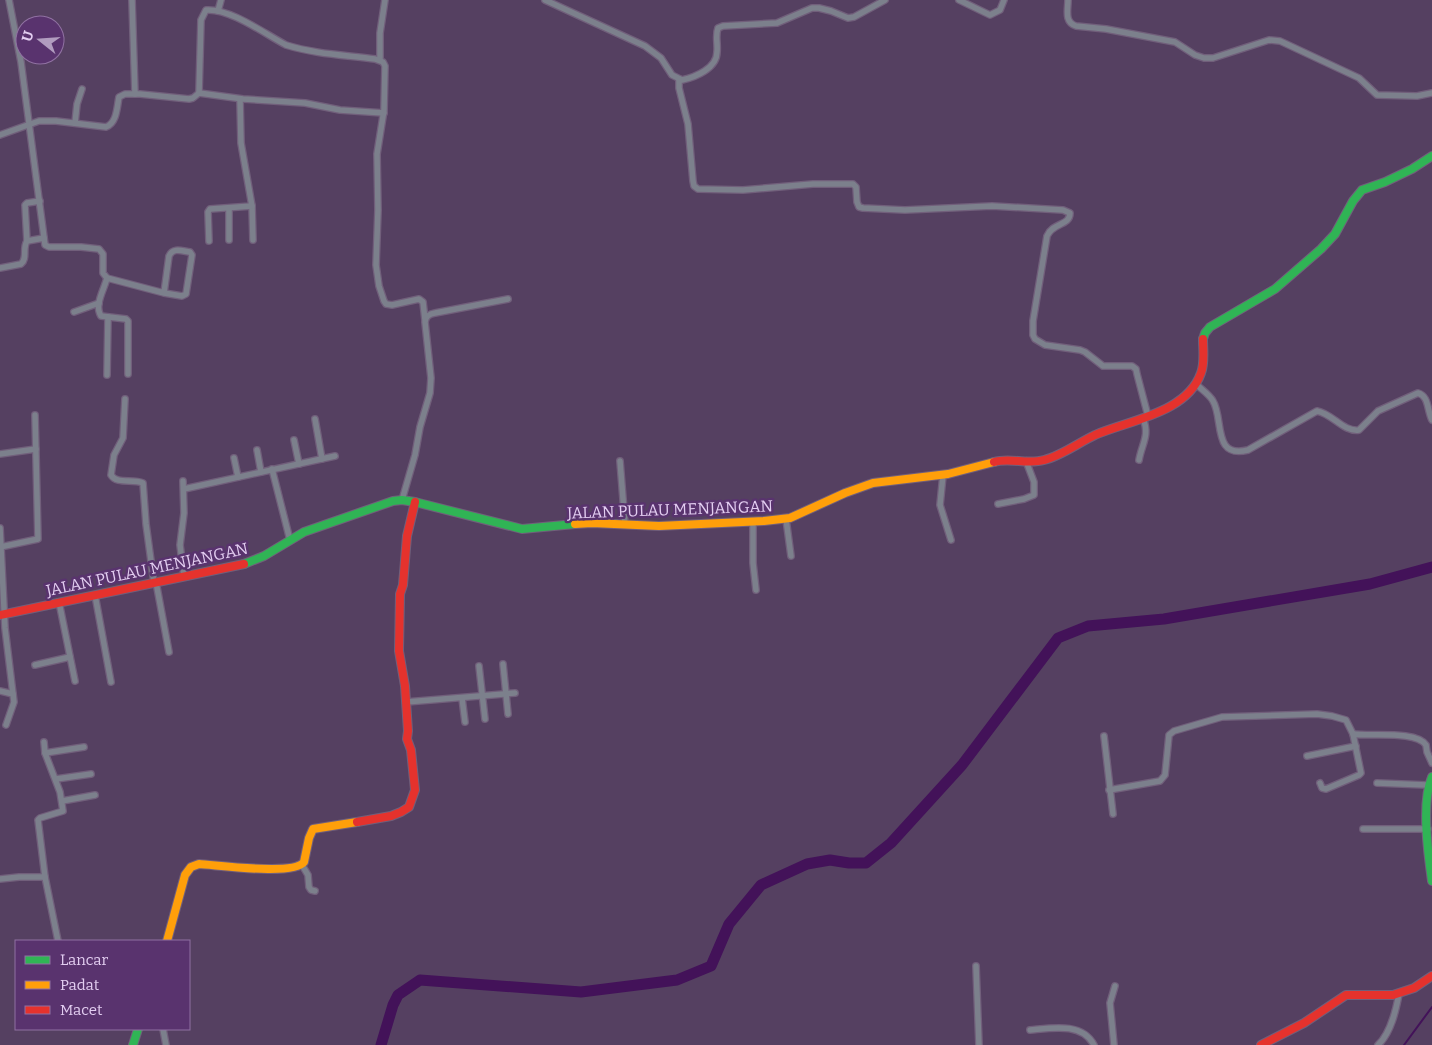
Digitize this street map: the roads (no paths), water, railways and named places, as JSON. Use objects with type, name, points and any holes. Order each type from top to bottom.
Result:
[{"type":"street","points":[[9,0],[21,62],[45,245],[49,247],[99,249],[104,254],[104,273],[107,278],[164,293],[182,296],[186,294],[191,253],[174,250],[171,252],[164,293]]},
{"type":"street","points":[[132,0],[135,94]]},
{"type":"street","points":[[218,11],[221,0]]},
{"type":"street","points":[[385,0],[380,33],[380,60],[385,66],[386,97],[377,154],[377,279],[381,295],[386,304],[392,305],[419,299],[422,302],[431,378],[430,393],[402,500]]},
{"type":"street","points":[[546,0],[645,46],[661,58],[672,75],[679,79],[688,79],[710,66],[718,54],[716,33],[718,28],[723,26],[777,23],[812,8],[831,11],[848,18],[854,17],[885,0]]},
{"type":"street","points":[[958,0],[990,15],[1000,10],[1004,0]]},
{"type":"street","points":[[1068,0],[1067,19],[1072,25],[1106,29],[1175,42],[1194,55],[1204,58],[1213,58],[1269,40],[1280,41],[1359,78],[1377,95],[1417,96],[1432,94]]},
{"type":"street","points":[[199,93],[202,15],[206,10],[218,11],[240,20],[295,48],[380,60]]},
{"type":"street","points":[[679,79],[679,88],[688,124],[693,181],[694,186],[698,189],[743,190],[813,184],[849,184],[854,185],[857,202],[859,207],[863,208],[905,210],[992,206],[1063,210],[1070,213],[1068,220],[1052,228],[1045,244],[1033,321],[1033,335],[1035,339],[1045,345],[1085,352],[1103,366],[1132,366],[1136,369],[1146,427],[1146,436],[1139,460]]},
{"type":"street","points":[[75,124],[82,89]]},
{"type":"street","points":[[0,135],[29,123],[46,120],[101,127],[110,125],[113,121],[119,97],[135,94],[189,99],[199,93],[305,103],[340,110],[384,113]]},
{"type":"street","points":[[240,98],[242,143],[252,206],[253,240]]},
{"type":"street","name":"JALAN PULAU MENJANGAN","points":[[2,614],[230,568],[272,552],[304,532],[378,506],[402,500],[522,530],[592,523],[659,526],[786,519],[874,483],[944,475],[992,461],[1046,460],[1096,435],[1176,404],[1196,384],[1202,366],[1203,340],[1205,333],[1210,327],[1274,289],[1321,249],[1335,234],[1353,200],[1362,190],[1385,182],[1412,169],[1432,156]]},
{"type":"street","points":[[0,268],[23,262],[27,241],[25,205],[40,201]]},
{"type":"street","points":[[209,241],[209,210],[252,206]]},
{"type":"street","points":[[229,208],[229,240]]},
{"type":"street","points":[[27,241],[44,238]]},
{"type":"street","points":[[107,278],[97,308],[101,316],[126,319],[128,321],[128,374]]},
{"type":"street","points":[[425,320],[428,315],[435,312],[508,300]]},
{"type":"street","points":[[74,312],[99,303]]},
{"type":"street","points":[[107,375],[108,317]]},
{"type":"street","points":[[1196,384],[1213,400],[1222,440],[1232,451],[1248,450],[1317,411],[1322,412],[1346,428],[1359,430],[1378,411],[1418,393],[1426,398],[1432,420]]},
{"type":"street","points":[[125,399],[123,438],[114,455],[111,474],[114,479],[136,480],[143,483],[146,524],[155,583],[169,652]]},
{"type":"street","points":[[1,547],[38,539],[35,415]]},
{"type":"street","points":[[315,420],[322,459]]},
{"type":"street","points":[[294,440],[299,464]]},
{"type":"street","points":[[0,454],[36,449]]},
{"type":"street","points":[[257,450],[261,472]]},
{"type":"street","points":[[184,489],[335,456]]},
{"type":"street","points":[[234,458],[238,477]]},
{"type":"street","points":[[620,461],[625,524]]},
{"type":"street","points":[[998,504],[1034,495],[1034,482],[1026,461]]},
{"type":"street","points":[[272,470],[290,540]]},
{"type":"street","points":[[944,475],[940,505],[951,540]]},
{"type":"street","points":[[183,480],[184,513],[180,545],[184,576]]},
{"type":"street","points":[[167,940],[184,878],[187,870],[192,866],[199,864],[280,869],[296,868],[302,865],[306,859],[309,835],[313,829],[392,816],[402,812],[409,806],[415,790],[411,750],[407,739],[406,702],[399,655],[400,598],[404,583],[407,536],[415,502]]},
{"type":"street","points":[[786,519],[791,556]]},
{"type":"street","points":[[753,521],[753,563],[756,590]]},
{"type":"street","points":[[0,528],[2,614],[14,702],[6,725]]},
{"type":"street","points":[[95,595],[111,682]]},
{"type":"street","points":[[59,602],[75,681]]},
{"type":"street","points":[[35,666],[70,657]]},
{"type":"street","points":[[503,664],[508,714]]},
{"type":"street","points":[[479,666],[485,719]]},
{"type":"street","points":[[0,691],[13,694]]},
{"type":"street","points":[[406,702],[515,693]]},
{"type":"street","points":[[462,698],[465,722]]},
{"type":"street","points":[[1109,790],[1160,781],[1165,775],[1169,735],[1174,731],[1216,718],[1324,715],[1346,720],[1353,734],[1362,771],[1360,774],[1326,789],[1322,788],[1320,783]]},
{"type":"street","points":[[1353,734],[1400,736],[1420,740],[1426,745],[1432,763]]},
{"type":"street","points":[[1104,736],[1113,814]]},
{"type":"street","points":[[44,742],[45,753],[56,779],[63,811],[38,820],[45,877],[58,940]]},
{"type":"street","points":[[1307,756],[1356,746]]},
{"type":"street","points":[[45,753],[84,748]]},
{"type":"street","points":[[56,779],[91,774]]},
{"type":"street","points":[[1432,777],[1428,785],[1428,855],[1432,882]]},
{"type":"street","points":[[1377,783],[1428,785]]},
{"type":"street","points":[[62,801],[95,794]]},
{"type":"street","points":[[1363,829],[1428,829]]},
{"type":"street","points":[[302,865],[308,875],[308,887],[315,891]]},
{"type":"street","points":[[0,879],[19,876],[45,877]]},
{"type":"street","points":[[976,966],[979,1045]]},
{"type":"street","points":[[1261,1045],[1304,1023],[1346,996],[1358,994],[1386,996],[1399,994],[1414,988],[1432,976]]},
{"type":"street","points":[[1114,1045],[1110,1003],[1115,986]]},
{"type":"street","points":[[1378,1045],[1383,1040],[1393,1017],[1399,994]]},
{"type":"street","points":[[1030,1030],[1066,1028],[1078,1030],[1089,1037],[1094,1045]]},
{"type":"street","points":[[133,1045],[138,1030]]},
{"type":"street","points":[[163,1030],[166,1045]]},
{"type":"waterway","points":[[381,1045],[393,1005],[398,995],[420,980],[581,992],[677,980],[711,966],[729,924],[761,885],[807,864],[830,860],[866,863],[891,843],[962,765],[1058,638],[1088,626],[1164,619],[1370,584],[1432,567]]},
{"type":"waterway","points":[[1404,1045],[1432,1007]]}]
